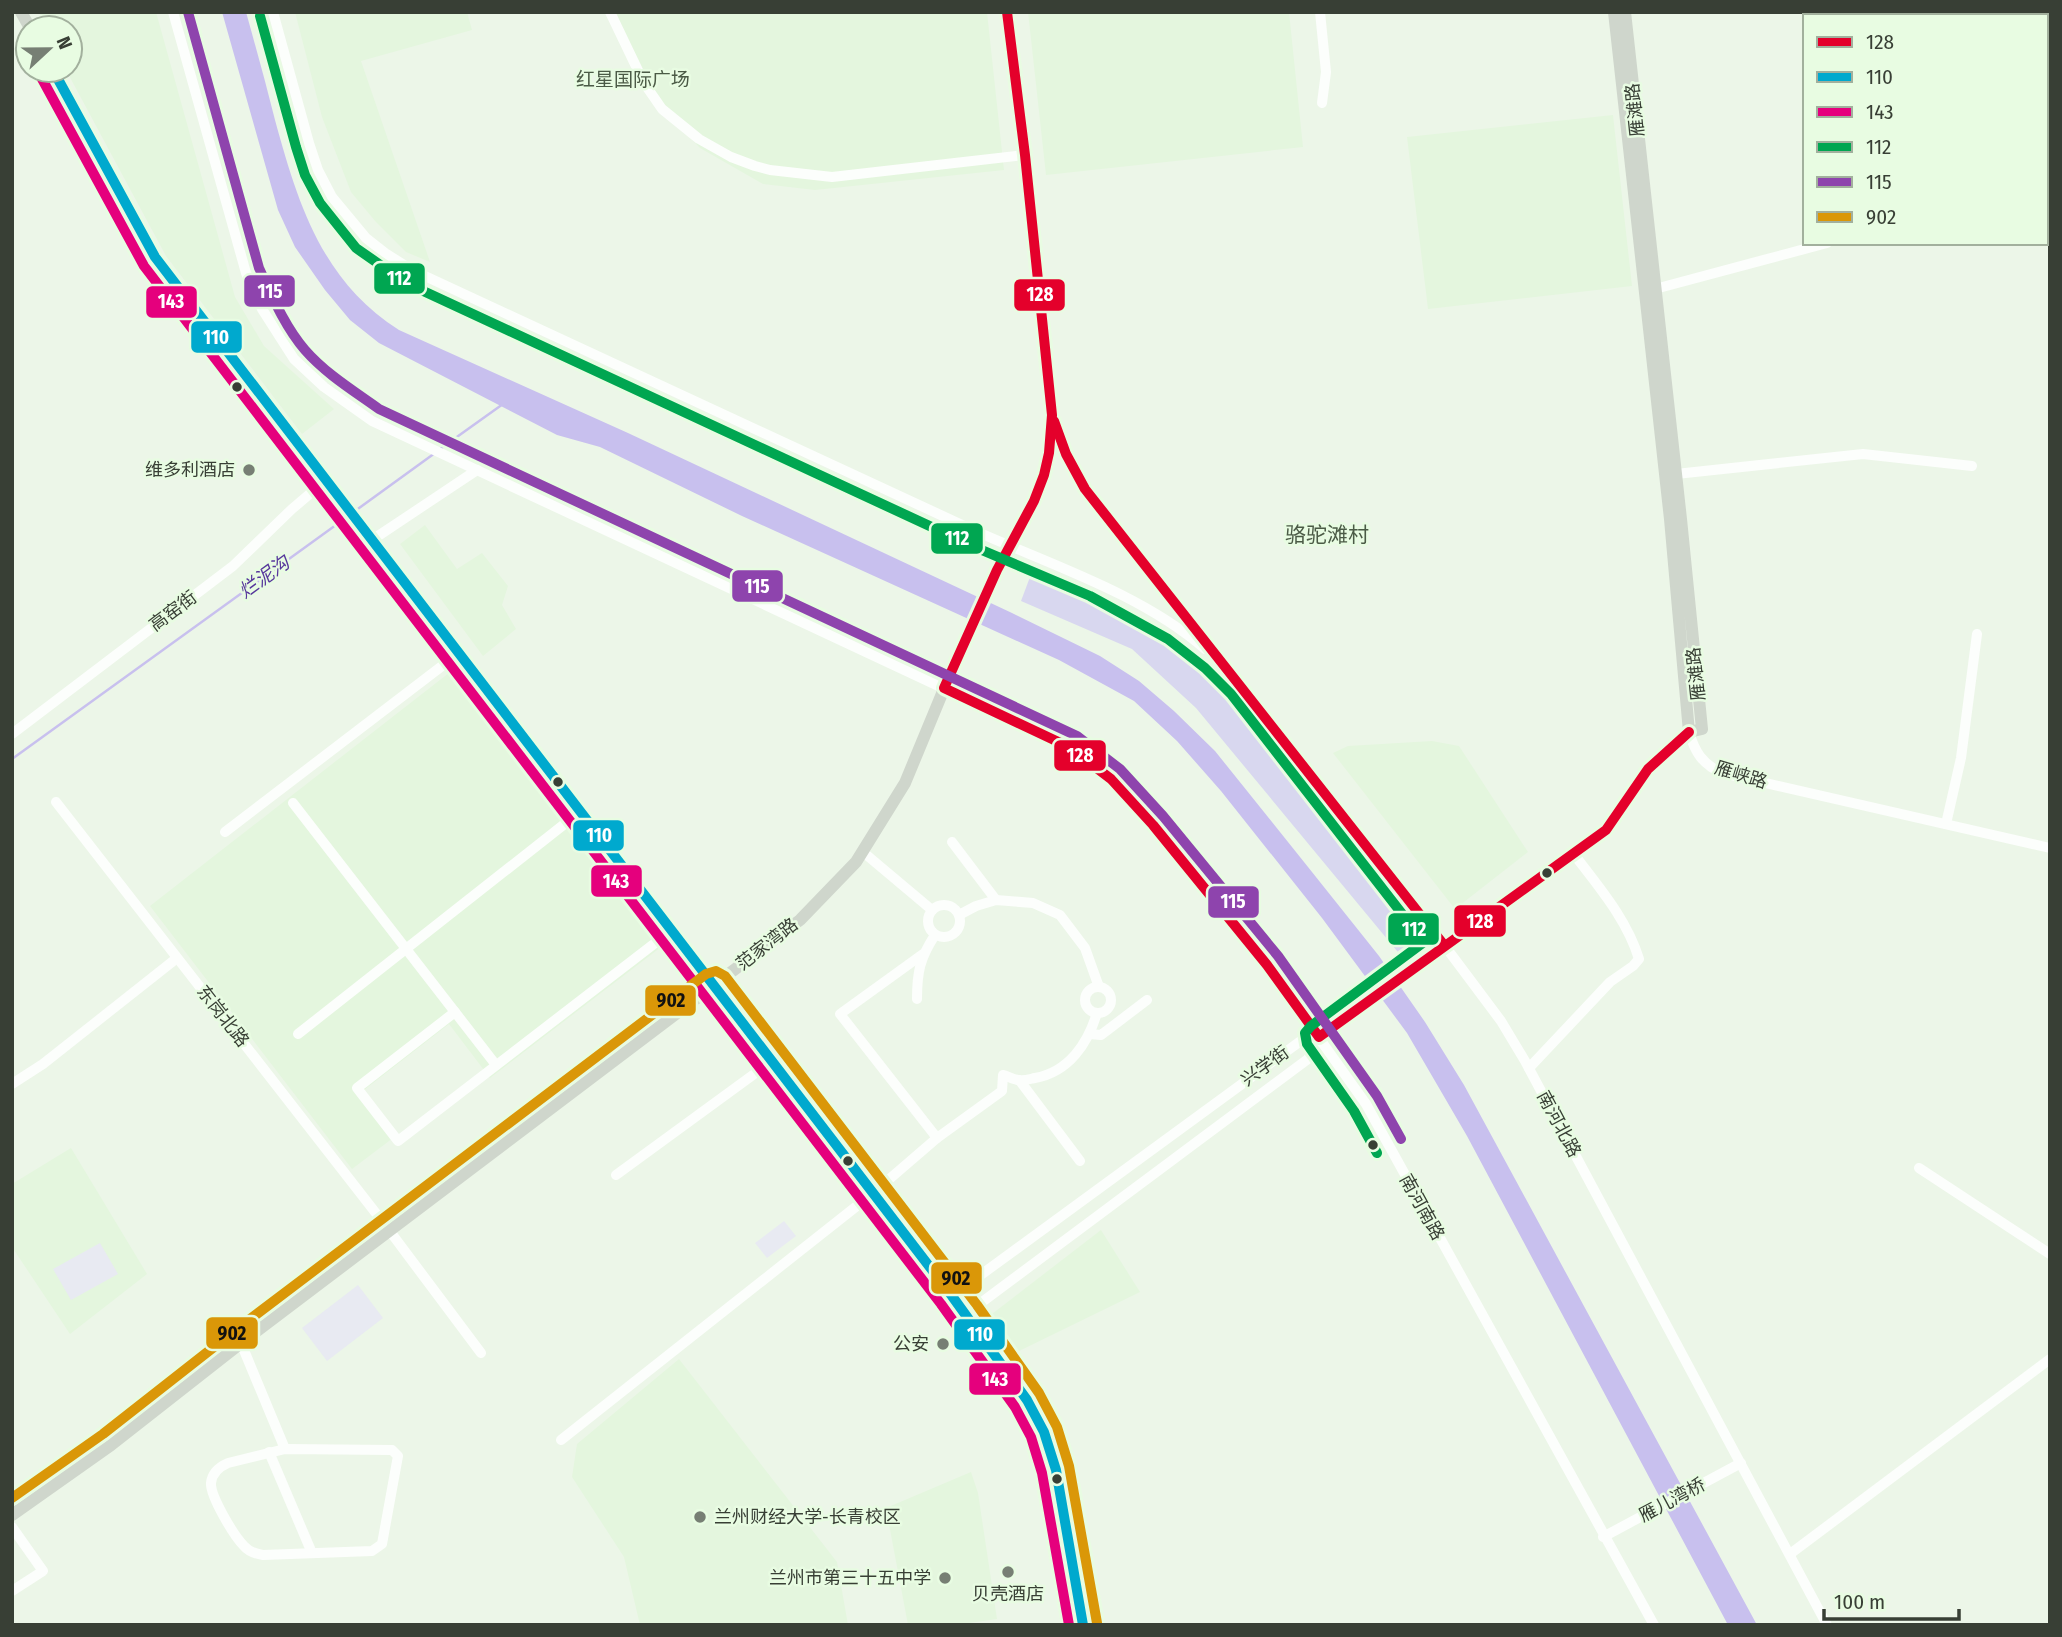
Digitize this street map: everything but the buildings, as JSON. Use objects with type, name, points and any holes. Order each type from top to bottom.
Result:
[{"type":"main road","name":"范家湾路","points":[[12,1515],[111,1445],[389,1230],[800,920],[863,852],[905,783],[958,655],[997,570],[1034,501],[1044,475],[1051,431],[1051,405],[1007,12]]},
{"type":"main road","name":"雁滩路","points":[[1614,12],[1670,519],[1689,732],[1702,729],[1625,12]]},
{"type":"main road","points":[[61,84],[155,257],[966,1314],[1027,1400],[1044,1432],[1056,1470],[1083,1625]]},
{"type":"street","name":"南河南路","points":[[173,12],[246,273],[262,309],[294,359],[324,387],[372,421],[1069,747],[1111,779],[1171,846],[1267,965],[1366,1104],[1654,1625]]},
{"type":"street","name":"南河北路","points":[[273,12],[318,170],[347,218],[386,253],[412,270],[1145,608],[1201,646],[1224,666]]},
{"type":"street","points":[[610,12],[644,83],[662,109],[699,139],[731,157],[755,166],[832,177],[1025,155]]},
{"type":"street","points":[[1320,12],[1326,72],[1322,103]]},
{"type":"street","points":[[1655,289],[1820,245]]},
{"type":"street","name":"南河北路","points":[[1051,405],[1066,454],[1085,489],[1269,719],[1501,1021],[1529,1068],[1827,1625]]},
{"type":"street","points":[[1676,474],[1863,454],[1972,466]]},
{"type":"street","points":[[370,537],[474,468]]},
{"type":"street","name":"高窑街","points":[[12,734],[233,566],[326,480]]},
{"type":"street","points":[[1946,824],[1961,758],[1978,634]]},
{"type":"street","points":[[225,832],[459,653]]},
{"type":"street","points":[[1319,1037],[1606,830],[1648,769],[1689,732]]},
{"type":"street","name":"雁峡路","points":[[1689,732],[1695,751],[1709,767],[1722,773],[2050,848]]},
{"type":"street","name":"东岗北路","points":[[56,802],[389,1230],[481,1353]]},
{"type":"street","points":[[293,803],[496,1065]]},
{"type":"street","points":[[298,1034],[581,811]]},
{"type":"street","points":[[952,842],[996,900]]},
{"type":"street","points":[[863,852],[932,910]]},
{"type":"street","points":[[1529,1068],[1610,982],[1639,959],[1617,912],[1573,853]]},
{"type":"street","points":[[959,915],[996,900],[1033,903],[1060,915],[1085,948],[1099,987]]},
{"type":"street","points":[[934,935],[928,923],[932,910],[949,906],[959,915]]},
{"type":"street","points":[[934,935],[952,935],[958,929],[959,915]]},
{"type":"street","points":[[455,1012],[357,1087],[398,1141],[672,930]]},
{"type":"street","points":[[917,999],[917,976],[923,954],[934,935]]},
{"type":"street","points":[[923,954],[840,1014],[937,1138]]},
{"type":"street","points":[[12,1084],[43,1064],[177,958]]},
{"type":"street","points":[[1020,1081],[1043,1077],[1063,1066],[1080,1050],[1090,1034],[1097,1013],[1108,1008],[1111,1000],[1106,990],[1099,987],[1091,989],[1085,999],[1090,1010],[1097,1013]]},
{"type":"street","points":[[1090,1034],[1101,1035],[1147,1000]]},
{"type":"street","name":"兴学街","points":[[952,1296],[1302,1040],[1319,1037]]},
{"type":"street","name":"兴学街","points":[[966,1314],[1308,1059],[1319,1037]]},
{"type":"street","points":[[615,1175],[772,1061]]},
{"type":"street","points":[[561,1440],[872,1194],[937,1138],[1002,1091],[1003,1074],[1020,1081],[1080,1161]]},
{"type":"street","points":[[1919,1168],[2050,1254]]},
{"type":"street","points":[[241,1343],[285,1449]]},
{"type":"street","points":[[1790,1554],[2050,1359]]},
{"type":"street","points":[[285,1449],[392,1450],[398,1456],[382,1544],[372,1551],[263,1555],[249,1551],[239,1540],[214,1497],[211,1483],[213,1476],[222,1466],[269,1452],[285,1449]]},
{"type":"street","points":[[269,1452],[312,1553]]},
{"type":"street","name":"雁儿湾桥","points":[[1604,1537],[1741,1463]]},
{"type":"street","points":[[12,1527],[43,1571],[12,1591]]},
{"type":"shaded area","points":[[39,12],[156,12],[235,297],[264,346],[334,409],[302,434],[166,256],[74,84],[84,84],[84,14]]},
{"type":"shaded area","points":[[222,12],[246,12],[293,181],[317,238],[350,288],[399,330],[628,433],[1100,656],[1139,681],[1215,751],[1379,956],[1425,1022],[1464,1085],[1757,1625],[1728,1625],[1467,1136],[1407,1033],[1322,918],[1221,791],[1177,741],[1134,701],[1059,660],[742,516],[600,447],[557,435],[379,343],[350,320],[295,247],[278,210]]},
{"type":"shaded area","points":[[295,12],[467,12],[472,30],[361,61],[430,262],[406,252],[351,192],[322,117]]},
{"type":"shaded area","points":[[612,12],[987,12],[1004,170],[815,190],[763,184],[700,148],[650,95]]},
{"type":"shaded area","points":[[1028,12],[1289,12],[1303,147],[1046,175]]},
{"type":"shaded area","points":[[1613,115],[1632,286],[1428,309],[1407,137]]},
{"type":"shaded area","points":[[425,525],[457,569],[482,553],[508,586],[502,605],[516,629],[483,656],[400,544]]},
{"type":"shaded area","points":[[1033,569],[1147,621],[1217,673],[1428,941],[1402,957],[1196,708],[1132,649],[1021,601]]},
{"type":"shaded area","points":[[454,669],[665,944],[490,1078],[449,1024],[364,1090],[397,1135],[352,1169],[150,906]]},
{"type":"shaded area","points":[[1432,741],[1459,746],[1528,852],[1455,909],[1333,753],[1348,746]]},
{"type":"shaded area","points":[[71,1148],[147,1274],[70,1334],[12,1247],[12,1184]]},
{"type":"shaded area","points":[[784,1221],[796,1236],[767,1258],[755,1243]]},
{"type":"shaded area","points":[[1101,1230],[1140,1292],[1015,1353],[988,1317]]},
{"type":"shaded area","points":[[100,1243],[118,1274],[71,1300],[53,1269]]},
{"type":"shaded area","points":[[358,1285],[383,1318],[327,1361],[302,1328]]},
{"type":"shaded area","name":"兰州财经大学-长青校区","points":[[679,1359],[837,1562],[848,1625],[640,1625],[624,1557],[572,1477],[577,1444]]},
{"type":"shaded area","name":"兰州市第三十五中学","points":[[971,1472],[978,1493],[997,1619],[955,1625],[908,1625],[886,1508]]},
{"type":"waterway","name":"烂泥沟","points":[[440,449],[503,404]]},
{"type":"waterway","name":"烂泥沟","points":[[355,511],[435,453]]},
{"type":"waterway","name":"烂泥沟","points":[[12,759],[347,517]]},
{"type":"transit line","name":"115","points":[[188,12],[259,268],[291,331],[322,367],[379,409],[1077,736],[1120,769],[1163,816],[1278,956],[1377,1096],[1401,1139]]},
{"type":"transit line","name":"128","points":[[1007,12],[1052,415],[1049,453],[1034,501],[997,570],[944,688],[1069,747],[1111,779],[1153,825],[1267,965],[1319,1037],[1606,830],[1648,769],[1689,732]]},
{"type":"transit line","name":"112","points":[[260,16],[296,147],[305,175],[320,203],[356,248],[406,283],[977,548],[1090,596],[1168,639],[1205,668],[1231,694],[1424,942],[1305,1033],[1307,1044],[1354,1111],[1377,1153]]},
{"type":"transit line","name":"143","points":[[45,84],[144,266],[941,1304],[1015,1407],[1031,1437],[1042,1473],[1069,1625]]},
{"type":"transit line","name":"110","points":[[61,84],[155,257],[952,1296],[1027,1400],[1044,1432],[1056,1470],[1083,1625]]},
{"type":"transit line","name":"128","points":[[1054,421],[1066,454],[1085,489],[1444,945]]},
{"type":"transit line","name":"902","points":[[12,1498],[103,1434],[233,1332],[706,974],[716,971],[725,976],[977,1305],[1039,1393],[1057,1427],[1069,1466],[1097,1623]]},
{"type":"place","name":"维多利酒店","points":[[249,470]]},
{"type":"place","name":"公安","points":[[943,1344]]},
{"type":"place","name":"兰州财经大学-长青校区","points":[[700,1517]]},
{"type":"place","name":"贝壳酒店","points":[[1008,1572]]},
{"type":"place","name":"兰州市第三十五中学","points":[[945,1578]]},
{"type":"district","name":"红星国际广场","points":[[633,79]]},
{"type":"district","name":"骆驼滩村","points":[[1327,535]]}]
